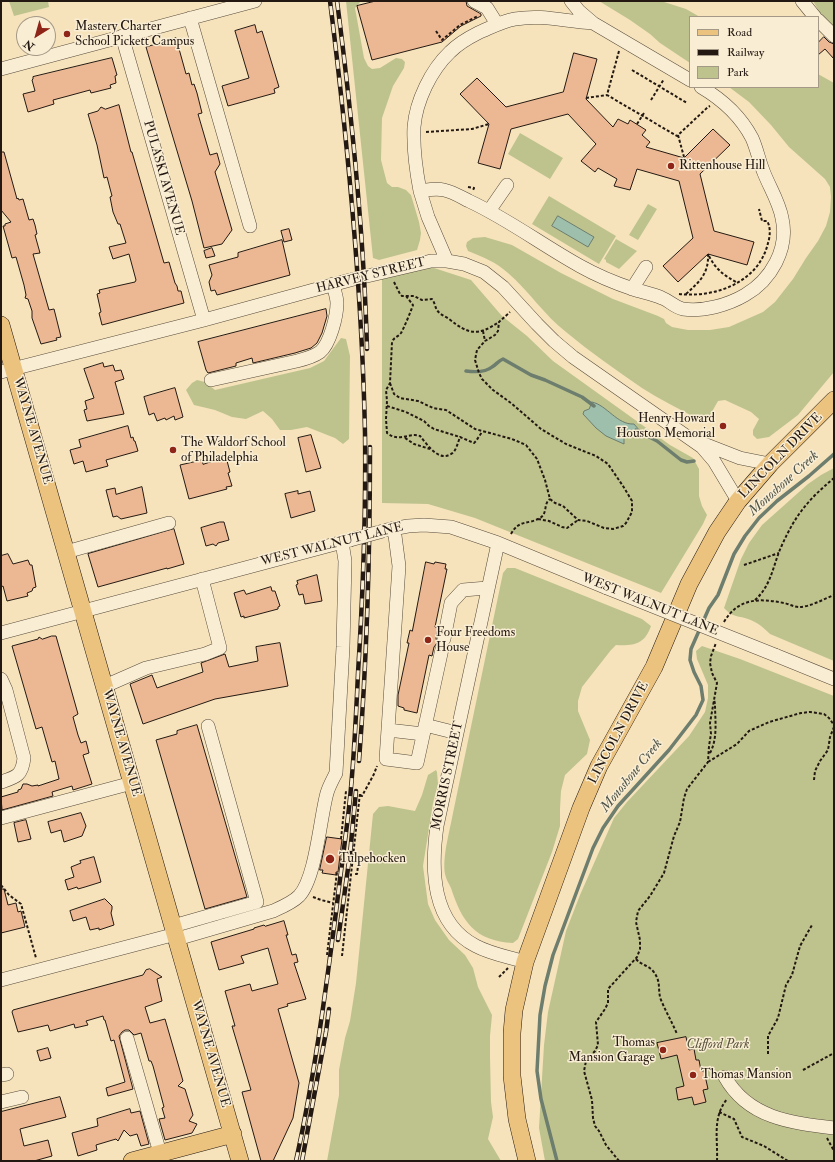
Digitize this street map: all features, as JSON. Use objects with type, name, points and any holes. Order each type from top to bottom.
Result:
[{"type":"main road","name":"WAYNE AVENUE","points":[[1,325],[7,370],[66,552],[240,1161]]},
{"type":"main road","name":"LINCOLN DRIVE","points":[[527,1161],[515,1105],[512,1061],[514,1010],[525,962],[581,808],[599,766],[651,673],[700,562],[716,532],[738,501],[770,464],[834,400]]},
{"type":"main road","points":[[132,1161],[156,1157],[233,1134]]},
{"type":"street","points":[[1,69],[190,18],[220,5],[255,1]]},
{"type":"street","points":[[552,17],[562,9],[565,1]]},
{"type":"street","points":[[572,1],[579,11],[593,23],[689,79]]},
{"type":"street","points":[[802,1],[814,16]]},
{"type":"street","points":[[480,8],[497,24]]},
{"type":"street","points":[[446,261],[428,217],[416,172],[414,127],[421,98],[434,73],[448,53],[459,44],[497,24],[514,19],[552,17],[576,22],[593,23]]},
{"type":"street","points":[[190,18],[250,226]]},
{"type":"street","points":[[819,21],[834,36]]},
{"type":"street","name":"PULASKI AVENUE","points":[[122,36],[204,320]]},
{"type":"street","points":[[420,191],[443,190],[454,194],[489,211],[580,266],[632,289],[662,298],[676,307],[694,309],[711,307],[735,300],[755,288],[770,274],[779,254],[783,233],[782,218],[778,205],[760,165],[752,139],[734,111],[703,88]]},
{"type":"street","points":[[489,211],[507,185]]},
{"type":"street","name":"HARVEY STREET","points":[[7,370],[204,320],[333,284],[419,263],[446,261],[464,264],[484,272],[503,287],[554,341],[573,357],[708,452],[738,501]]},
{"type":"street","points":[[632,289],[646,267]]},
{"type":"street","points":[[211,380],[297,361],[311,357],[319,352],[327,343],[333,323],[337,302],[333,284]]},
{"type":"street","name":"HARVEY STREET","points":[[690,438],[740,458],[753,462],[770,464]]},
{"type":"street","points":[[66,552],[169,523]]},
{"type":"street","name":"WEST WALNUT LANE","points":[[1,632],[389,530],[424,525],[451,527],[498,543],[834,679]]},
{"type":"street","points":[[389,530],[399,566],[386,759],[417,763],[451,604],[463,590],[487,588]]},
{"type":"street","points":[[1,980],[175,933],[272,911],[293,902],[304,890],[308,880],[327,792],[336,773],[343,648],[346,541]]},
{"type":"street","name":"MORRIS STREET","points":[[498,543],[487,588],[435,843],[434,879],[440,905],[446,918],[452,927],[467,941],[483,949],[525,962]]},
{"type":"street","points":[[105,686],[146,668],[205,654],[220,648],[202,579]]},
{"type":"street","points":[[1,679],[6,690],[24,758],[20,773],[16,777],[1,782]]},
{"type":"street","points":[[175,933],[257,902],[208,726]]},
{"type":"street","points":[[388,730],[424,729],[457,733]]},
{"type":"street","points":[[1,818],[132,783]]},
{"type":"street","points":[[127,1038],[156,1157]]},
{"type":"street","points":[[725,1076],[736,1092],[755,1108],[796,1123],[834,1128]]},
{"type":"street","points":[[1,1102],[22,1097]]},
{"type":"path","points":[[436,31],[442,40],[480,8]]},
{"type":"path","points":[[607,95],[619,50],[616,47]]},
{"type":"path","points":[[632,70],[687,103]]},
{"type":"path","points":[[651,100],[666,75]]},
{"type":"path","points":[[586,98],[607,95],[643,114],[677,136],[678,135]]},
{"type":"path","points":[[678,135],[708,107],[711,106]]},
{"type":"path","points":[[637,124],[643,114]]},
{"type":"path","points":[[421,132],[472,129],[489,124]]},
{"type":"path","points":[[678,135],[684,157]]},
{"type":"path","points":[[676,293],[696,294],[716,292],[738,283],[751,273],[761,262],[768,246],[769,224],[767,221],[762,220],[759,209]]},
{"type":"path","points":[[686,294],[705,273],[708,263],[708,254],[718,271],[738,283]]},
{"type":"path","points":[[393,279],[400,294],[414,296],[422,300],[432,299],[436,309],[441,315],[447,317],[460,328],[471,331],[483,330],[492,327],[519,304]]},
{"type":"path","points":[[406,296],[412,305],[401,332],[392,340],[390,383],[394,394],[406,400],[422,402],[433,408],[446,410],[468,425],[482,432],[512,439],[529,448],[537,459],[545,480],[550,500],[562,506],[578,520],[587,521],[604,528],[618,528],[626,523],[631,516],[633,505],[623,486],[608,464],[596,456],[566,444],[541,429],[511,403],[493,390],[482,379],[476,366],[475,360],[477,350],[485,341],[495,335],[498,331],[499,322]]},
{"type":"path","points":[[483,330],[485,341]]},
{"type":"path","points":[[390,383],[386,390],[387,433],[392,436],[404,438],[414,444],[431,449],[441,455],[451,454],[460,437]]},
{"type":"path","points":[[387,406],[406,412],[424,421],[429,426],[474,443],[482,432]]},
{"type":"path","points":[[404,438],[414,435],[420,436],[431,449]]},
{"type":"path","points":[[721,629],[728,614],[741,604],[754,600],[761,595],[772,574],[786,535],[802,509],[815,494],[834,478]]},
{"type":"path","points":[[511,534],[518,524],[538,519],[544,513],[546,504],[550,500]]},
{"type":"path","points":[[538,519],[567,528],[578,520]]},
{"type":"path","points":[[744,565],[779,553]]},
{"type":"path","points":[[754,600],[778,602],[799,607],[806,606],[834,595]]},
{"type":"path","points":[[708,762],[710,723],[717,683],[712,674],[710,663],[716,643]]},
{"type":"path","points":[[709,754],[712,749],[716,732],[714,698]]},
{"type":"path","points":[[618,1161],[595,1126],[592,1100],[584,1071],[586,1061],[598,1045],[596,1022],[608,1003],[608,989],[636,960],[640,949],[640,940],[636,922],[638,910],[650,896],[664,873],[674,836],[680,822],[687,789],[708,762],[737,744],[749,730],[769,722],[810,712],[824,714],[829,718],[834,726],[830,737],[828,750],[815,771],[814,780]]},
{"type":"path","points":[[342,956],[360,794],[362,796],[374,774],[377,764],[386,759]]},
{"type":"path","points":[[341,839],[346,791]]},
{"type":"path","points":[[354,858],[358,858],[357,874],[354,874]]},
{"type":"path","points":[[1,865],[1,873]]},
{"type":"path","points":[[327,955],[337,872]]},
{"type":"path","points":[[1,885],[9,895],[21,904],[36,958]]},
{"type":"path","points":[[313,897],[333,903]]},
{"type":"path","points":[[768,1054],[768,1036],[778,1018],[786,985],[792,975],[800,946],[812,925]]},
{"type":"path","points":[[636,960],[649,966],[658,978],[660,983],[659,994],[677,1034]]},
{"type":"path","points":[[498,977],[509,967]]},
{"type":"path","points":[[803,1070],[834,1053]]},
{"type":"path","points":[[717,1161],[716,1124],[719,1112],[725,1101],[736,1092]]},
{"type":"path","points":[[719,1112],[734,1118],[742,1137],[759,1144],[788,1161]]},
{"type":"green space","points":[[9,1],[48,1],[49,7],[14,16]]},
{"type":"green space","points":[[346,1],[361,1],[355,8],[364,58],[368,66],[372,69],[380,68],[396,58],[402,59],[405,62],[404,68],[393,86],[382,118],[381,160],[387,183],[392,187],[398,187],[406,190],[411,195],[421,233],[417,250],[379,260],[373,258]]},
{"type":"green space","points":[[599,1],[661,1],[686,9],[698,16],[689,16],[689,62],[660,43],[630,20]]},
{"type":"green space","points":[[813,1],[834,1],[834,29],[822,16]]},
{"type":"green space","points":[[819,75],[834,83],[834,372],[798,415],[769,437],[757,439],[753,435],[753,430],[759,419],[751,412],[725,400],[718,401],[709,417],[704,421],[648,392],[594,354],[558,325],[523,287],[503,269],[489,260],[468,251],[466,246],[467,242],[473,238],[485,237],[512,245],[561,273],[613,299],[664,319],[666,323],[672,327],[688,330],[710,330],[729,327],[763,312],[775,302],[793,279],[818,241],[826,226],[830,212],[831,197],[830,187],[825,179],[789,147],[749,102],[730,88],[819,88]]},
{"type":"green space","points":[[520,133],[563,158],[550,179],[508,154]]},
{"type":"green space","points":[[549,196],[616,236],[599,264],[532,224]]},
{"type":"green space","points":[[648,204],[657,209],[638,240],[629,235]]},
{"type":"green space","points":[[616,239],[637,251],[619,269],[606,262],[604,259]]},
{"type":"green space","points":[[431,267],[471,280],[502,316],[527,336],[553,361],[670,445],[693,458],[699,469],[699,496],[707,515],[661,593],[475,518],[428,504],[382,503],[382,275]]},
{"type":"green space","points":[[341,338],[346,339],[350,356],[349,439],[343,444],[335,438],[307,427],[291,430],[280,430],[272,419],[263,411],[246,419],[232,417],[215,410],[194,405],[186,390],[197,380],[205,382],[215,390],[310,368],[324,361]]},
{"type":"green space","points":[[834,468],[834,661],[770,634],[757,623],[733,615],[724,608],[741,559],[749,543],[762,525],[808,484]]},
{"type":"green space","points":[[507,568],[515,568],[642,619],[651,626],[646,637],[638,643],[616,645],[582,687],[578,701],[578,711],[590,740],[587,754],[565,775],[561,791],[560,826],[552,852],[518,939],[513,943],[489,938],[472,928],[460,911],[446,878],[444,867],[448,835],[503,573]]},
{"type":"green space","name":"Clifford Park","points":[[702,646],[740,659],[834,696],[834,1161],[545,1161],[539,1128],[544,1045],[548,1012],[566,931],[614,818],[627,802],[689,736],[705,712],[708,698],[708,685],[697,659],[696,651]]},
{"type":"green space","points":[[436,770],[438,784],[433,803],[423,866],[428,904],[435,920],[449,940],[465,955],[473,968],[478,987],[492,1015],[490,1057],[491,1102],[493,1117],[488,1139],[501,1161],[327,1161],[339,1095],[339,1070],[350,1021],[356,983],[373,814],[379,807],[388,806],[415,811],[428,775]]},
{"type":"shaded area","points":[[558,216],[594,237],[588,247],[552,226]]},
{"type":"shaded area","points":[[592,402],[622,421],[634,424],[640,431],[639,433],[626,432],[624,444],[606,436],[583,414],[584,411],[589,409]]},
{"type":"building","points":[[376,1],[466,1],[467,6],[481,14],[481,16],[461,26],[442,42],[372,60],[357,6]]},
{"type":"building","points":[[255,25],[257,33],[262,31],[279,87],[274,89],[275,93],[228,106],[222,86],[249,78],[235,31]]},
{"type":"building","points":[[824,37],[829,42],[834,44],[834,59],[825,49],[819,54],[819,42]]},
{"type":"building","points":[[176,38],[186,74],[189,73],[192,85],[194,84],[197,93],[202,113],[198,114],[210,155],[217,153],[220,164],[215,172],[232,230],[222,244],[204,248],[192,201],[146,47],[164,40],[166,41]]},
{"type":"building","name":"Rittenhouse Hill","points":[[574,53],[597,59],[586,99],[613,127],[618,119],[628,124],[630,120],[646,130],[642,135],[650,142],[646,147],[684,158],[713,129],[730,145],[700,174],[714,231],[754,242],[747,265],[708,254],[678,282],[663,266],[693,238],[679,181],[637,169],[630,190],[614,186],[617,179],[598,168],[595,172],[581,161],[596,144],[568,114],[511,129],[500,169],[478,163],[489,124],[460,94],[477,78],[506,107],[563,92]]},
{"type":"building","points":[[112,58],[117,75],[115,76],[116,83],[110,85],[111,88],[91,93],[90,90],[53,100],[54,104],[28,112],[23,94],[35,91],[32,80],[33,77]]},
{"type":"building","points":[[119,105],[131,152],[164,263],[169,262],[175,283],[178,291],[181,291],[184,303],[102,325],[97,294],[100,293],[99,290],[135,282],[136,280],[129,254],[113,259],[109,247],[126,243],[120,224],[118,224],[113,212],[110,197],[112,196],[107,177],[104,178],[97,145],[88,114],[98,111],[101,107],[105,109]]},
{"type":"building","points":[[1,152],[4,152],[17,199],[23,199],[29,220],[33,219],[35,225],[37,234],[35,235],[40,253],[33,254],[49,310],[54,309],[61,337],[56,338],[57,340],[41,344],[32,318],[32,311],[28,299],[25,298],[26,295],[24,285],[16,257],[12,258],[3,226],[11,222],[1,210]]},
{"type":"building","points":[[289,229],[292,240],[284,242],[281,231]]},
{"type":"building","points":[[282,240],[290,275],[217,295],[215,290],[211,291],[209,282],[212,275],[209,265],[238,257],[238,253]]},
{"type":"building","points":[[212,248],[215,256],[206,258],[204,251]]},
{"type":"building","points":[[326,309],[327,316],[322,333],[317,343],[311,348],[253,363],[252,358],[236,363],[236,366],[208,373],[206,370],[198,342]]},
{"type":"building","points":[[103,363],[104,367],[113,365],[115,371],[121,370],[124,379],[115,382],[124,414],[87,421],[84,410],[87,409],[85,401],[94,398],[84,369]]},
{"type":"building","points":[[175,388],[183,417],[175,420],[174,416],[166,420],[165,418],[157,421],[154,413],[149,415],[144,397]]},
{"type":"building","points":[[128,426],[131,438],[133,437],[138,451],[106,460],[108,466],[86,472],[83,461],[74,464],[70,450],[81,447],[79,440]]},
{"type":"building","points":[[311,435],[321,468],[306,472],[298,438]]},
{"type":"building","points":[[226,457],[230,472],[228,473],[232,486],[226,487],[227,489],[189,499],[180,465],[202,460],[203,464]]},
{"type":"building","points":[[142,487],[147,513],[121,519],[117,516],[113,517],[106,490],[115,488],[116,494]]},
{"type":"building","points":[[298,491],[298,494],[310,491],[315,511],[291,518],[285,494]]},
{"type":"building","points":[[224,522],[229,540],[218,543],[216,546],[213,544],[206,546],[201,528]]},
{"type":"building","points":[[174,529],[184,564],[98,587],[88,554]]},
{"type":"building","points":[[8,554],[13,564],[28,560],[30,565],[32,565],[36,587],[27,593],[28,596],[7,601],[3,586],[1,587],[1,556]]},
{"type":"building","name":"Four Freedoms House","points":[[426,562],[446,564],[445,569],[447,569],[435,627],[438,628],[436,638],[437,643],[434,647],[432,656],[429,655],[417,713],[404,710],[404,708],[398,706],[398,695],[409,643],[407,643],[410,630],[412,631]]},
{"type":"building","points":[[317,575],[322,601],[305,604],[303,594],[299,595],[296,585],[298,584],[297,581]]},
{"type":"building","points":[[271,587],[272,591],[275,591],[280,606],[278,609],[244,618],[244,616],[241,617],[234,593],[244,590],[246,594]]},
{"type":"building","points":[[56,636],[78,714],[73,717],[78,735],[81,743],[86,741],[89,753],[83,755],[92,784],[73,790],[72,786],[52,792],[53,796],[2,810],[1,797],[18,792],[23,784],[38,786],[59,779],[55,761],[52,762],[42,727],[36,729],[12,646],[38,639],[39,637],[42,639]]},
{"type":"building","points":[[280,643],[288,686],[215,699],[143,724],[130,684],[152,675],[157,688],[203,672],[201,663],[225,654],[229,667],[258,661],[256,647]]},
{"type":"building","points":[[197,725],[247,897],[205,909],[156,740],[177,734],[177,731]]},
{"type":"building","points":[[81,813],[86,826],[82,836],[64,842],[61,830],[51,833],[48,822]]},
{"type":"building","points":[[26,820],[31,839],[18,842],[14,823]]},
{"type":"building","points":[[327,837],[342,839],[338,872],[336,872],[336,875],[322,873],[323,870],[320,870]]},
{"type":"building","points":[[94,857],[101,882],[78,889],[77,887],[68,890],[65,880],[74,877],[71,867],[81,863],[80,861]]},
{"type":"building","points":[[1,889],[4,889],[8,905],[16,903],[18,912],[21,911],[25,927],[1,933]]},
{"type":"building","points":[[105,899],[112,906],[111,913],[114,925],[99,930],[99,928],[90,930],[86,917],[73,921],[70,911]]},
{"type":"building","points":[[284,921],[288,935],[286,935],[292,955],[296,954],[298,962],[294,963],[306,999],[287,1004],[288,1006],[278,1009],[299,1083],[293,1118],[273,1161],[261,1161],[242,1092],[251,1090],[232,1026],[235,1026],[225,991],[250,984],[252,991],[278,984],[268,948],[241,956],[244,963],[219,970],[211,942],[264,925]]},
{"type":"building","points":[[150,969],[162,977],[157,979],[162,1001],[145,1007],[150,1023],[165,1019],[183,1081],[178,1086],[185,1089],[193,1115],[189,1121],[197,1124],[192,1133],[165,1140],[159,1119],[165,1118],[162,1108],[164,1107],[153,1066],[151,1061],[149,1061],[141,1033],[134,1035],[129,1030],[125,1030],[119,1036],[133,1089],[108,1096],[106,1088],[125,1082],[114,1040],[111,1041],[103,1016],[86,1021],[88,1025],[75,1028],[74,1024],[50,1031],[48,1025],[18,1032],[12,1012],[13,1010],[143,975],[146,970]]},
{"type":"building","name":"Thomas Mansion","points":[[686,1037],[689,1050],[694,1049],[696,1060],[699,1060],[701,1071],[704,1071],[708,1089],[703,1090],[706,1102],[694,1105],[692,1097],[678,1100],[676,1088],[684,1086],[677,1055],[661,1059],[657,1043]]},
{"type":"building","points":[[48,1048],[51,1058],[40,1061],[37,1051]]},
{"type":"building","points":[[60,1097],[66,1117],[20,1129],[24,1146],[48,1140],[52,1156],[34,1161],[1,1161],[1,1112]]},
{"type":"building","points":[[130,1109],[131,1113],[140,1111],[149,1144],[141,1146],[137,1134],[130,1136],[124,1130],[118,1141],[116,1139],[96,1145],[97,1150],[78,1156],[72,1133],[98,1126],[97,1119]]},
{"type":"waterway","points":[[466,371],[483,371],[489,369],[503,359],[531,375],[582,397],[594,406]]},
{"type":"waterway","points":[[636,430],[657,441],[681,460],[687,462],[694,461]]},
{"type":"waterway","name":"Monoshone Creek","points":[[557,1161],[541,1099],[537,1071],[540,1015],[545,986],[553,955],[593,848],[603,828],[618,806],[669,750],[696,715],[703,700],[701,686],[690,660],[691,649],[709,608],[718,595],[734,554],[745,536],[759,518],[777,501],[834,454]]},
{"type":"railway","points":[[296,1161],[319,1037],[349,808],[355,740],[364,553],[365,433],[361,325],[343,109],[330,1]]},
{"type":"railway","points":[[337,1],[348,88],[360,218],[367,349]]},
{"type":"railway","points":[[359,761],[368,604],[370,447]]},
{"type":"railway","points":[[338,940],[350,854],[356,791]]},
{"type":"railway","points":[[302,1161],[329,1009]]},
{"type":"place","name":"Mastery Charter School Pickett Campus","points":[[67,34]]},
{"type":"place","name":"Rittenhouse Hill","points":[[671,166]]},
{"type":"place","name":"Henry Howard Houston Memorial","points":[[723,426]]},
{"type":"place","name":"The Waldorf School of Philadelphia","points":[[173,450]]},
{"type":"place","name":"Four Freedoms House","points":[[428,640]]},
{"type":"place","name":"Tulpehocken","points":[[330,859]]},
{"type":"place","name":"Thomas Mansion Garage","points":[[663,1050]]},
{"type":"place","name":"Thomas Mansion","points":[[693,1075]]}]
